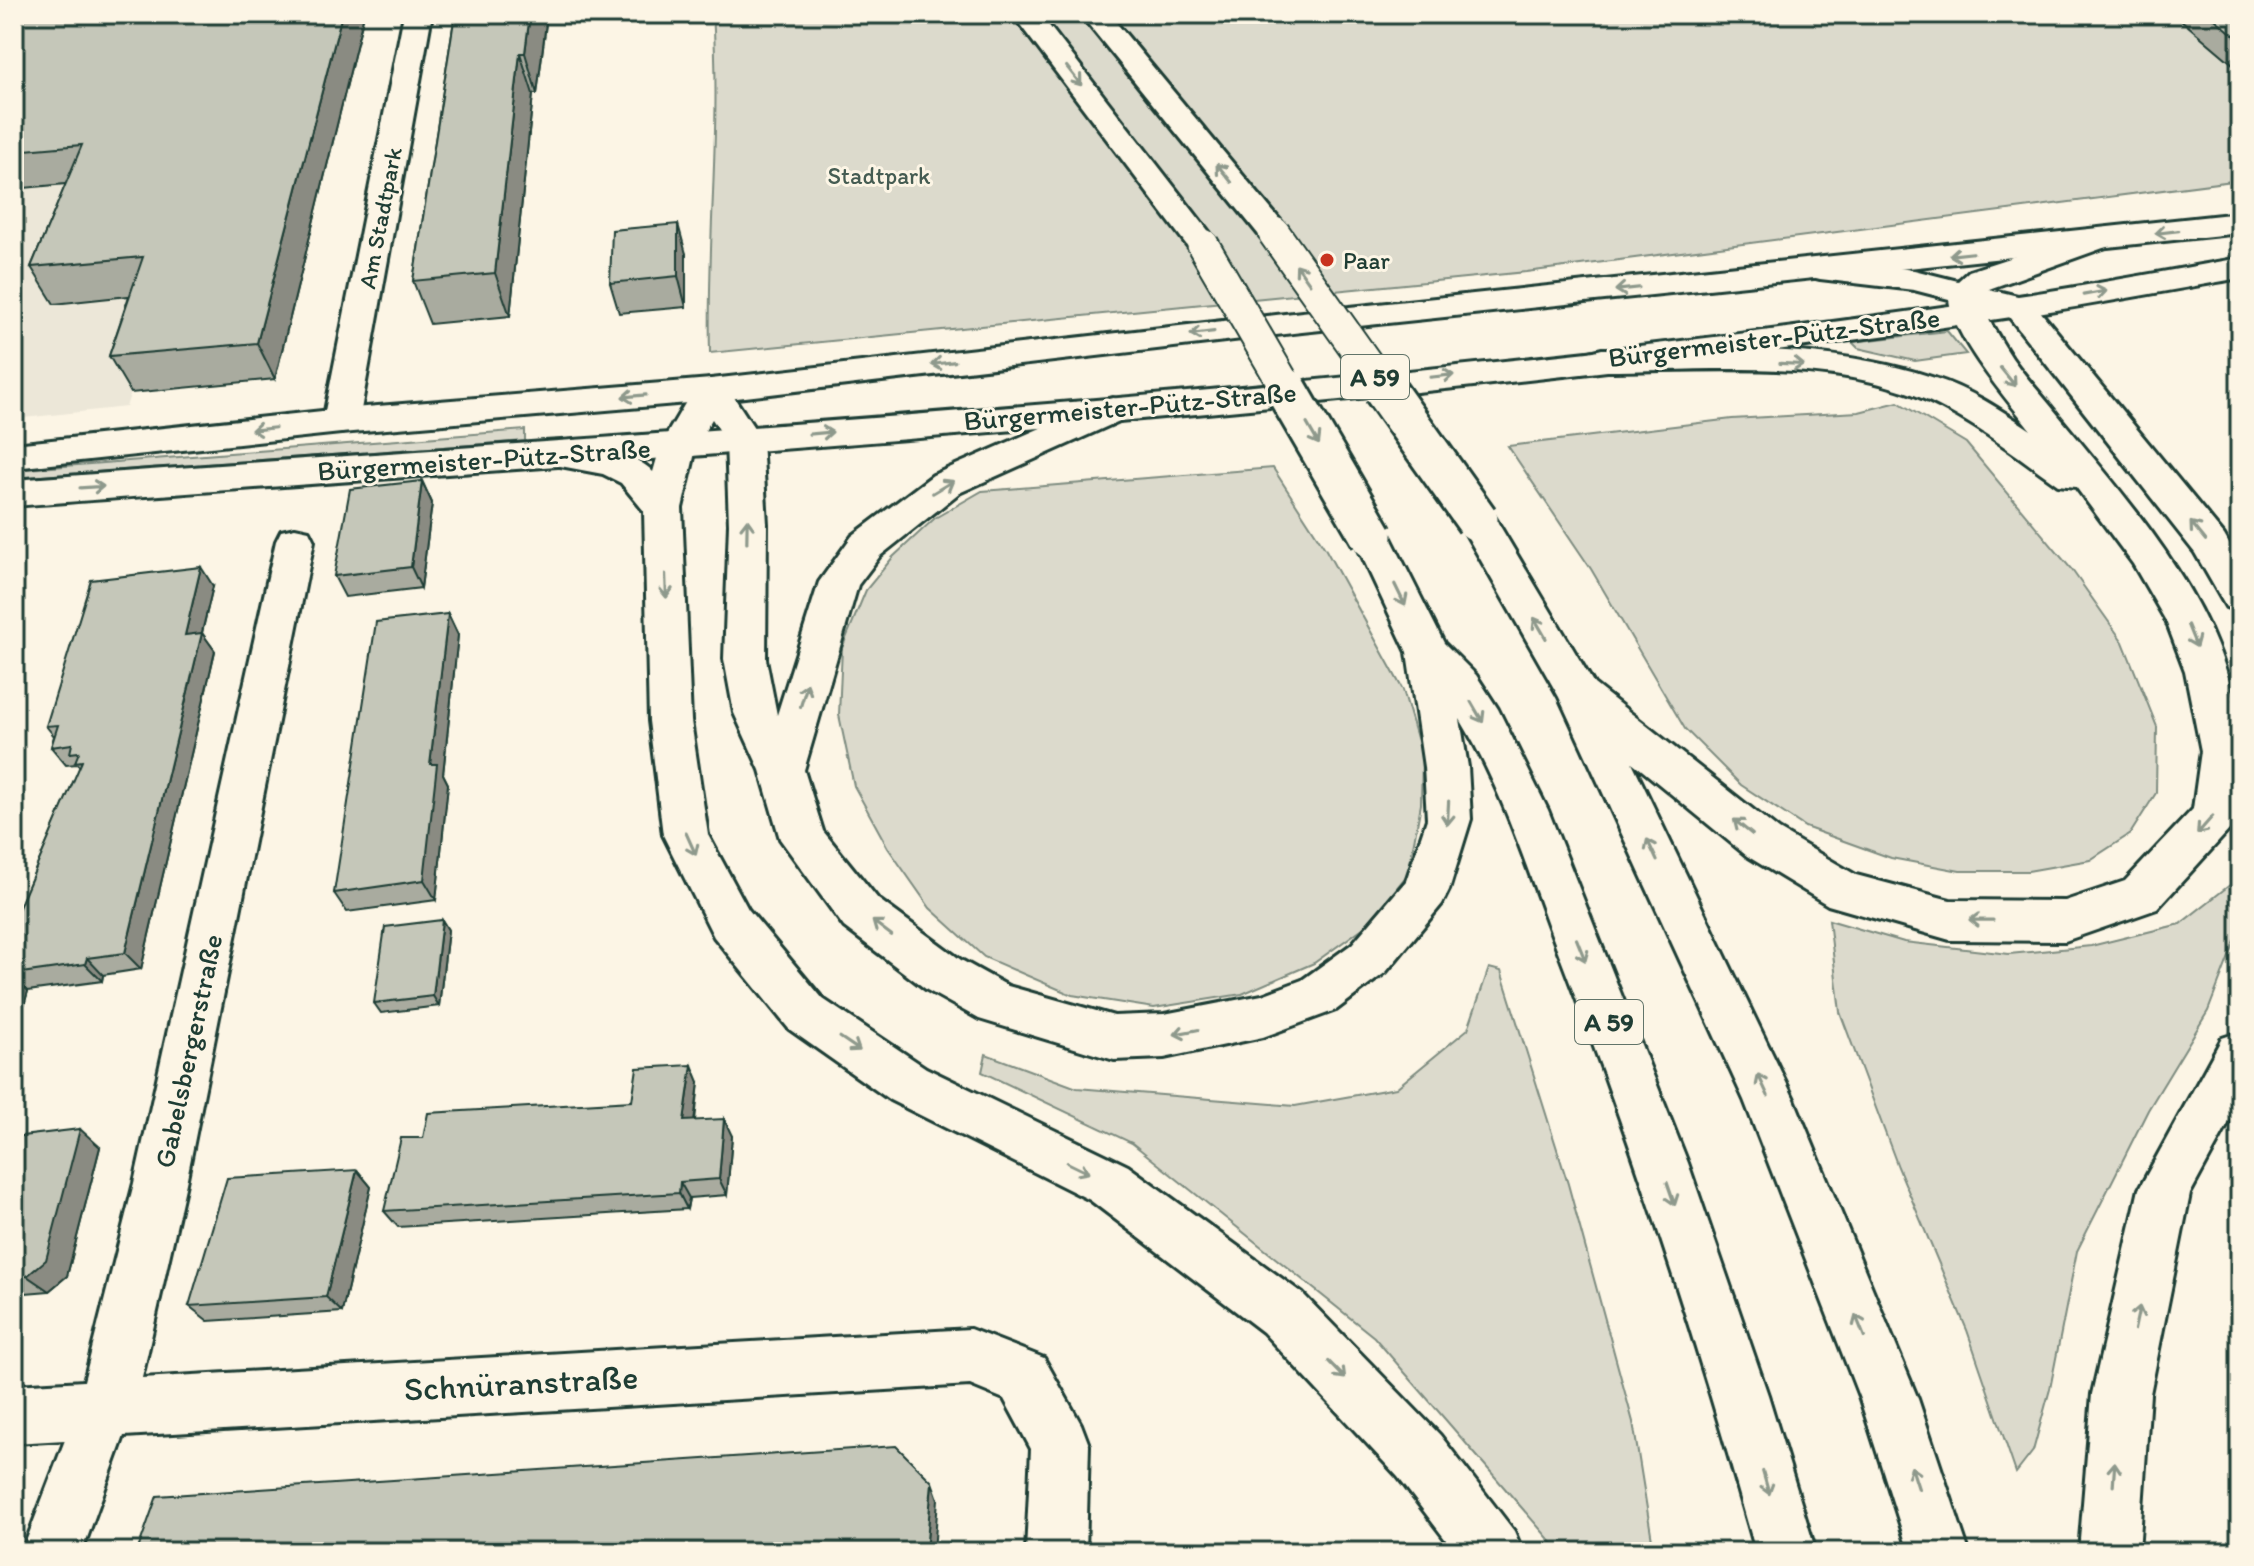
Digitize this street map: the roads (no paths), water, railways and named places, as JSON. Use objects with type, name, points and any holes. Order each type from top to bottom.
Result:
[{"type":"main road","name":"Am Stadtpark","points":[[341,421],[418,14]]},
{"type":"main road","name":"A 59","points":[[1026,14],[1203,245],[1372,537],[1428,652],[1464,689],[1497,745],[1640,1101],[1742,1398],[1786,1552]]},
{"type":"main road","name":"A 59","points":[[1094,14],[1274,233],[1477,520],[1579,695],[1769,1099],[1889,1399],[1939,1552]]},
{"type":"main road","name":"Bürgermeister-Pütz-Straße","points":[[14,456],[341,421],[711,390],[1332,319],[2240,223]]},
{"type":"main road","points":[[1966,302],[1981,278],[2095,240]]},
{"type":"main road","name":"Bürgermeister-Pütz-Straße","points":[[14,493],[1113,410],[1602,360],[1966,302],[2018,306],[2240,268]]},
{"type":"main road","points":[[1579,695],[1763,843],[1844,891],[1950,920],[2065,921],[2141,895],[2214,816],[2223,751],[2206,671],[2186,620],[2147,555],[2106,499],[1998,364],[1966,302],[1914,280],[1820,269]]},
{"type":"main road","points":[[2018,306],[2210,545],[2240,597]]},
{"type":"main road","points":[[1602,360],[1791,363],[1870,369],[1963,403],[2106,499]]},
{"type":"main road","points":[[1428,652],[1446,767],[1449,819],[1426,890],[1369,958],[1319,995],[1263,1016],[1164,1036],[1114,1038],[996,1004],[944,975],[861,913],[803,839],[782,770],[755,713],[745,659],[748,524],[744,440],[711,390],[679,444],[663,508],[670,721],[686,835],[731,923],[806,1014],[908,1084],[1109,1183],[1283,1313],[1419,1456],[1493,1552]]},
{"type":"main road","points":[[782,770],[839,582],[866,546],[946,484],[1113,410]]},
{"type":"main road","points":[[552,453],[612,463],[634,474],[663,508]]},
{"type":"main road","name":"Gabelsbergerstraße","points":[[52,1552],[106,1408],[160,1183],[295,541]]},
{"type":"main road","points":[[2109,1552],[2121,1394],[2165,1189],[2240,1054]]},
{"type":"main road","name":"Schnüranstraße","points":[[14,1414],[970,1357],[1024,1378],[1060,1445],[1056,1552]]},
{"type":"place","name":"Paar","points":[[1327,260]]},
{"type":"park label","name":"Stadtpark","points":[[879,175]]}]
